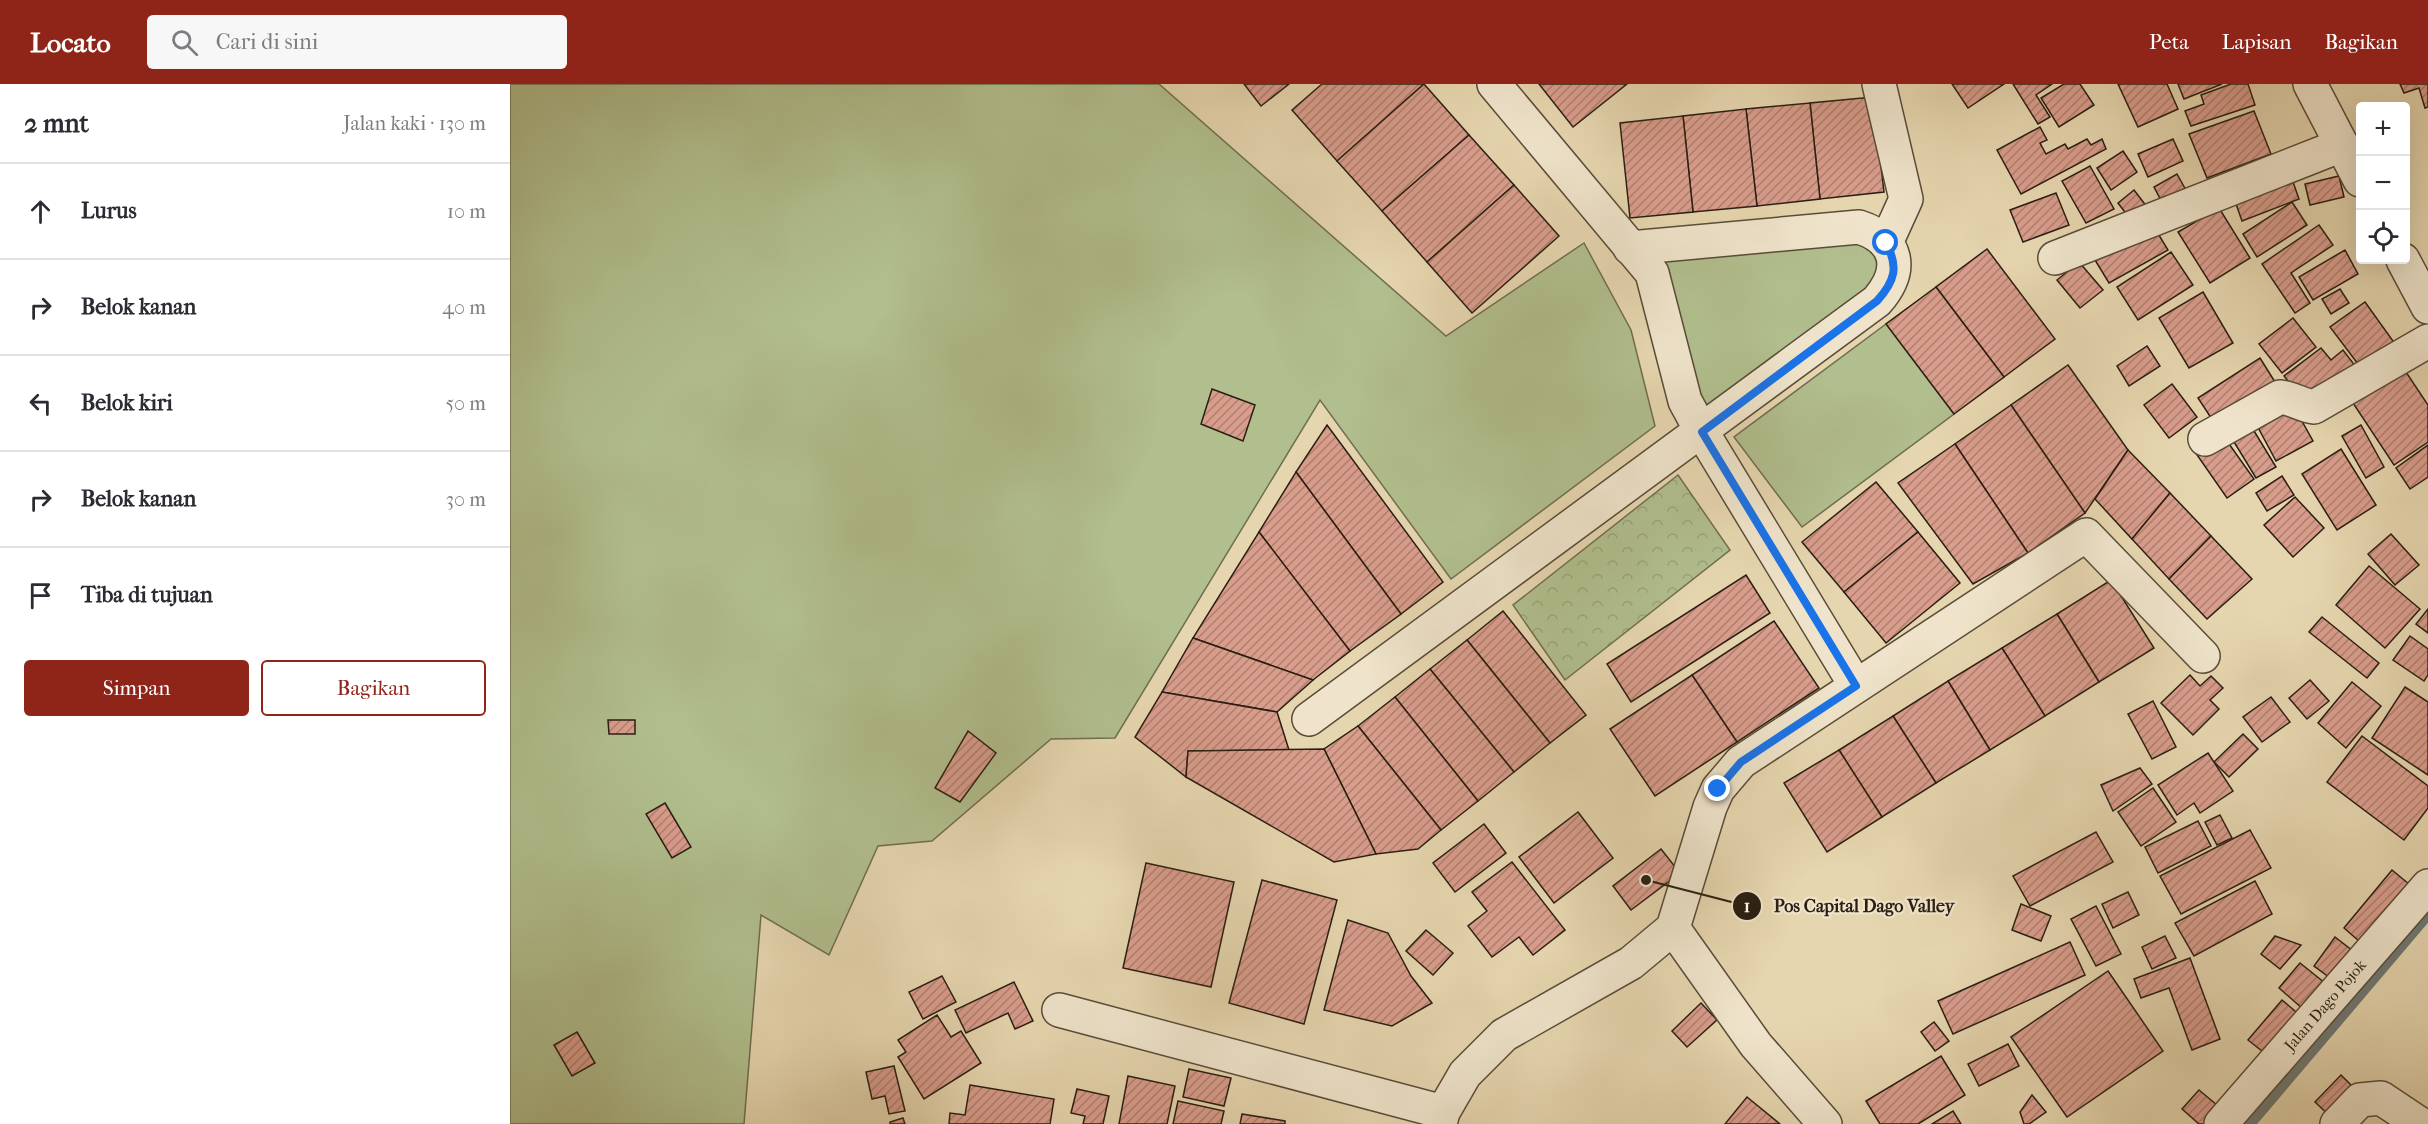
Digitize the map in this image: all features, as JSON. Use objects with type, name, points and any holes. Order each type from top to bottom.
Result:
[{"type":"street","points":[[1494,84],[1653,273],[1685,401],[1856,686]]},
{"type":"street","points":[[1879,84],[1906,200],[1886,243]]},
{"type":"street","points":[[2310,84],[2356,171]]},
{"type":"street","points":[[2055,258],[2342,145]]},
{"type":"street","points":[[1309,719],[1877,301],[1889,287],[1894,272],[1893,256],[1886,243],[1874,232],[1859,227],[1630,248]]},
{"type":"street","points":[[2405,264],[2428,307]]},
{"type":"street","points":[[2205,439],[2280,397],[2313,407],[2428,341]]},
{"type":"street","points":[[1059,1010],[1442,1118],[1465,1074],[1504,1035],[1631,963],[1672,928],[1710,807],[1728,776],[1741,762],[2086,535],[2203,656]]},
{"type":"street","name":"Jalan Dago Pojok","points":[[2221,1124],[2428,886]]},
{"type":"street","points":[[1672,928],[1756,1045],[1825,1124]]},
{"type":"street","points":[[2337,1124],[2360,1100],[2381,1098],[2420,1124]]},
{"type":"green space","points":[[510,84],[1159,84],[1446,336],[1584,243],[1631,330],[1655,426],[1451,579],[1320,400],[1115,738],[1051,739],[932,841],[878,846],[829,955],[761,915],[744,1124],[510,1124]]},
{"type":"green space","points":[[1858,234],[1887,271],[1704,422],[1643,253]]},
{"type":"green space","points":[[1886,324],[1954,414],[1802,527],[1734,437]]},
{"type":"green space","points":[[1678,475],[1730,550],[1565,680],[1513,605]]},
{"type":"building","points":[[1244,84],[1289,84],[1261,106]]},
{"type":"building","points":[[1322,84],[1424,84],[1337,161],[1292,110]]},
{"type":"building","points":[[1424,84],[1469,135],[1382,211],[1337,161]]},
{"type":"building","points":[[1539,84],[1627,84],[1573,127]]},
{"type":"building","points":[[1952,84],[2004,84],[1968,108]]},
{"type":"building","points":[[2013,84],[2052,84],[2036,95],[2050,117],[2038,124]]},
{"type":"building","points":[[2064,84],[2080,84],[2094,105],[2059,127],[2041,98]]},
{"type":"building","points":[[2118,84],[2167,84],[2178,109],[2138,127]]},
{"type":"building","points":[[2178,84],[2222,84],[2184,99]]},
{"type":"building","points":[[2231,84],[2248,84],[2255,105],[2191,126],[2185,111],[2204,104],[2201,95]]},
{"type":"building","points":[[2400,84],[2428,84],[2428,107],[2425,108],[2419,88],[2404,93]]},
{"type":"building","points":[[1873,97],[1884,192],[1820,199],[1810,103]]},
{"type":"building","points":[[1810,103],[1820,199],[1757,206],[1746,109]]},
{"type":"building","points":[[1746,109],[1757,206],[1693,212],[1683,116]]},
{"type":"building","points":[[2254,111],[2271,154],[2207,178],[2189,134]]},
{"type":"building","points":[[1683,116],[1693,212],[1630,218],[1620,123]]},
{"type":"building","points":[[2040,127],[2047,140],[2040,143],[2046,154],[2065,144],[2068,149],[2087,139],[2091,145],[2102,139],[2106,149],[2021,194],[1997,150]]},
{"type":"building","points":[[1469,135],[1514,185],[1427,262],[1382,211]]},
{"type":"building","points":[[2173,139],[2183,161],[2148,177],[2138,154]]},
{"type":"building","points":[[2123,151],[2137,172],[2111,190],[2097,168]]},
{"type":"building","points":[[2090,166],[2114,209],[2086,223],[2062,181]]},
{"type":"building","points":[[2177,174],[2187,192],[2163,204],[2154,187]]},
{"type":"building","points":[[2339,176],[2344,197],[2310,205],[2305,184]]},
{"type":"building","points":[[2292,179],[2299,199],[2242,221],[2235,201]]},
{"type":"building","points":[[1514,185],[1559,236],[1472,313],[1427,262]]},
{"type":"building","points":[[2134,190],[2147,207],[2131,220],[2118,203]]},
{"type":"building","points":[[2056,193],[2069,225],[2023,242],[2010,210]]},
{"type":"building","points":[[2292,202],[2307,225],[2257,257],[2243,234]]},
{"type":"building","points":[[2219,208],[2250,258],[2210,283],[2178,232]]},
{"type":"building","points":[[2319,225],[2333,245],[2291,273],[2310,303],[2295,313],[2262,264]]},
{"type":"building","points":[[2154,227],[2168,250],[2109,283],[2095,260]]},
{"type":"building","points":[[1987,249],[2055,339],[2004,377],[1936,287]]},
{"type":"building","points":[[2345,250],[2358,274],[2313,300],[2299,277]]},
{"type":"building","points":[[2171,252],[2193,285],[2138,320],[2117,287]]},
{"type":"building","points":[[2079,262],[2103,290],[2080,308],[2057,280]]},
{"type":"building","points":[[1936,287],[2004,377],[1954,414],[1886,324]]},
{"type":"building","points":[[2340,289],[2349,303],[2331,314],[2322,299]]},
{"type":"building","points":[[2203,292],[2233,343],[2189,368],[2159,318]]},
{"type":"building","points":[[2365,302],[2398,348],[2364,372],[2330,327]]},
{"type":"building","points":[[2293,318],[2316,347],[2282,373],[2259,344]]},
{"type":"building","points":[[2147,346],[2160,366],[2129,386],[2117,366]]},
{"type":"building","points":[[2321,348],[2331,360],[2343,350],[2356,367],[2307,405],[2284,376]]},
{"type":"building","points":[[2260,358],[2280,390],[2219,430],[2198,398]]},
{"type":"building","points":[[2400,363],[2428,405],[2428,442],[2394,465],[2349,397]]},
{"type":"building","points":[[2068,365],[2128,450],[2085,513],[2011,405]]},
{"type":"building","points":[[2172,384],[2197,417],[2169,438],[2144,405]]},
{"type":"building","points":[[1212,389],[1255,405],[1243,441],[1201,424]]},
{"type":"building","points":[[2289,398],[2313,441],[2276,461],[2253,418]]},
{"type":"building","points":[[2011,405],[2085,513],[2028,553],[1955,444]]},
{"type":"building","points":[[1327,425],[1443,582],[1401,614],[1296,472]]},
{"type":"building","points":[[2361,425],[2384,467],[2366,478],[2342,436]]},
{"type":"building","points":[[2251,426],[2276,467],[2256,478],[2231,437]]},
{"type":"building","points":[[2222,434],[2254,479],[2227,498],[2195,452]]},
{"type":"building","points":[[1955,444],[2028,553],[1973,584],[1898,483]]},
{"type":"building","points":[[2428,445],[2428,477],[2410,489],[2396,468]]},
{"type":"building","points":[[2341,449],[2376,505],[2337,530],[2302,474]]},
{"type":"building","points":[[2128,450],[2170,493],[2132,539],[2095,499]]},
{"type":"building","points":[[1296,472],[1401,614],[1350,651],[1259,532]]},
{"type":"building","points":[[2282,476],[2294,495],[2267,511],[2256,493]]},
{"type":"building","points":[[1876,482],[1918,532],[1844,592],[1802,542]]},
{"type":"building","points":[[2170,493],[2211,536],[2169,579],[2132,539]]},
{"type":"building","points":[[2295,497],[2324,528],[2293,557],[2264,525]]},
{"type":"building","points":[[1259,532],[1350,651],[1313,680],[1193,638]]},
{"type":"building","points":[[1918,532],[1960,583],[1886,643],[1844,592]]},
{"type":"building","points":[[2391,534],[2419,565],[2395,585],[2368,554]]},
{"type":"building","points":[[2211,536],[2252,579],[2207,619],[2169,579]]},
{"type":"building","points":[[2369,566],[2420,609],[2385,648],[2336,605]]},
{"type":"building","points":[[1746,575],[1770,613],[1631,702],[1607,664]]},
{"type":"building","points":[[2111,580],[2154,648],[2099,682],[2057,614]]},
{"type":"building","points":[[2428,609],[2428,633],[2416,624]]},
{"type":"building","points":[[1503,611],[1586,715],[1550,743],[1467,640]]},
{"type":"building","points":[[2057,614],[2099,682],[2045,716],[2002,648]]},
{"type":"building","points":[[2322,617],[2379,663],[2367,678],[2309,632]]},
{"type":"building","points":[[1774,621],[1819,688],[1737,742],[1692,675]]},
{"type":"building","points":[[2410,636],[2428,649],[2428,675],[2424,681],[2393,660]]},
{"type":"building","points":[[1193,638],[1313,680],[1277,712],[1162,692]]},
{"type":"building","points":[[1467,640],[1550,743],[1514,772],[1430,669]]},
{"type":"building","points":[[2002,648],[2045,716],[1990,750],[1948,681]]},
{"type":"building","points":[[1430,669],[1514,772],[1478,801],[1395,697]]},
{"type":"building","points":[[1692,675],[1737,742],[1655,796],[1610,729]]},
{"type":"building","points":[[2190,675],[2200,686],[2211,676],[2223,688],[2210,700],[2219,709],[2193,735],[2161,703]]},
{"type":"building","points":[[2310,680],[2329,701],[2307,719],[2289,698]]},
{"type":"building","points":[[1948,681],[1990,750],[1936,783],[1893,716]]},
{"type":"building","points":[[2352,682],[2381,706],[2346,748],[2318,723]]},
{"type":"building","points":[[2405,687],[2428,702],[2428,775],[2372,738]]},
{"type":"building","points":[[1162,692],[1277,712],[1289,750],[1188,751],[1186,777],[1135,737]]},
{"type":"building","points":[[1395,697],[1478,801],[1441,830],[1358,726]]},
{"type":"building","points":[[2271,697],[2290,722],[2262,742],[2243,717]]},
{"type":"building","points":[[2153,701],[2176,747],[2152,759],[2128,714]]},
{"type":"building","points":[[1893,716],[1936,783],[1882,817],[1839,750]]},
{"type":"building","points":[[608,720],[635,720],[635,734],[609,734]]},
{"type":"building","points":[[1358,726],[1441,830],[1418,849],[1376,854],[1324,749]]},
{"type":"building","points":[[968,731],[996,753],[960,802],[935,788]]},
{"type":"building","points":[[2243,734],[2258,749],[2229,777],[2214,762]]},
{"type":"building","points":[[2362,736],[2428,786],[2428,808],[2404,840],[2327,782]]},
{"type":"building","points":[[1324,749],[1376,854],[1334,862],[1186,777],[1188,751]]},
{"type":"building","points":[[1839,750],[1882,817],[1827,852],[1784,783]]},
{"type":"building","points":[[2208,753],[2233,791],[2200,813],[2194,803],[2177,815],[2158,785]]},
{"type":"building","points":[[2140,768],[2152,784],[2113,811],[2101,785]]},
{"type":"building","points":[[2153,788],[2176,822],[2141,846],[2118,812]]},
{"type":"building","points":[[665,803],[691,847],[672,858],[646,814]]},
{"type":"building","points":[[1578,812],[1613,858],[1554,903],[1519,857]]},
{"type":"building","points":[[2220,815],[2232,838],[2217,845],[2205,822]]},
{"type":"building","points":[[2198,821],[2211,846],[2158,873],[2145,847]]},
{"type":"building","points":[[1484,824],[1506,853],[1455,892],[1433,863]]},
{"type":"building","points":[[2250,830],[2271,868],[2181,914],[2160,876]]},
{"type":"building","points":[[2096,832],[2113,862],[2030,906],[2013,876]]},
{"type":"building","points":[[1661,849],[1680,873],[1631,910],[1613,886]]},
{"type":"building","points":[[1512,862],[1565,930],[1533,955],[1519,937],[1492,957],[1468,926],[1487,911],[1472,892]]},
{"type":"building","points":[[1146,863],[1234,882],[1211,987],[1123,968]]},
{"type":"building","points":[[2392,870],[2415,889],[2367,948],[2344,928]]},
{"type":"building","points":[[1262,880],[1337,900],[1304,1024],[1229,1003]]},
{"type":"building","points":[[2255,881],[2272,914],[2194,956],[2175,923]]},
{"type":"building","points":[[2128,892],[2139,915],[2113,928],[2102,904]]},
{"type":"building","points":[[2021,904],[2051,916],[2041,941],[2012,930]]},
{"type":"building","points":[[2096,906],[2121,954],[2096,966],[2071,919]]},
{"type":"building","points":[[1348,920],[1388,933],[1411,976],[1432,1003],[1392,1026],[1324,1010]]},
{"type":"building","points":[[1426,930],[1453,953],[1433,975],[1406,951]]},
{"type":"building","points":[[2165,936],[2176,958],[2152,969],[2142,947]]},
{"type":"building","points":[[2275,936],[2301,945],[2280,969],[2261,954]]},
{"type":"building","points":[[2335,937],[2358,955],[2337,983],[2314,966]]},
{"type":"building","points":[[2070,942],[2085,975],[1953,1034],[1938,1001]]},
{"type":"building","points":[[2190,958],[2220,1039],[2192,1050],[2169,988],[2141,998],[2134,979]]},
{"type":"building","points":[[2300,963],[2325,983],[2303,1009],[2279,988]]},
{"type":"building","points":[[2108,971],[2163,1051],[2067,1117],[2011,1037]]},
{"type":"building","points":[[942,976],[956,1002],[923,1019],[909,992]]},
{"type":"building","points":[[1014,982],[1033,1021],[1015,1029],[1008,1013],[966,1033],[955,1010]]},
{"type":"building","points":[[2282,1000],[2301,1016],[2267,1055],[2248,1040]]},
{"type":"building","points":[[1701,1003],[1717,1020],[1687,1047],[1672,1031]]},
{"type":"building","points":[[937,1015],[951,1037],[961,1031],[981,1063],[924,1099],[898,1057],[906,1052],[898,1040]]},
{"type":"building","points":[[1934,1022],[1949,1041],[1935,1051],[1921,1032]]},
{"type":"building","points":[[577,1032],[595,1063],[572,1076],[554,1045]]},
{"type":"building","points":[[2008,1044],[2019,1066],[1979,1086],[1968,1064]]},
{"type":"building","points":[[1941,1056],[1965,1095],[1918,1124],[1880,1124],[1866,1101]]},
{"type":"building","points":[[894,1066],[905,1111],[889,1114],[885,1096],[872,1099],[866,1072]]},
{"type":"building","points":[[1189,1069],[1231,1078],[1224,1106],[1183,1097]]},
{"type":"building","points":[[2341,1075],[2360,1094],[2334,1120],[2315,1102]]},
{"type":"building","points":[[1128,1076],[1175,1086],[1167,1124],[1119,1124]]},
{"type":"building","points":[[970,1085],[1054,1099],[1050,1124],[949,1124],[950,1113],[965,1115]]},
{"type":"building","points":[[1077,1089],[1109,1096],[1103,1124],[1083,1124],[1085,1116],[1071,1113]]},
{"type":"building","points":[[2199,1090],[2223,1110],[2211,1124],[2199,1124],[2182,1109]]},
{"type":"building","points":[[2032,1095],[2046,1112],[2029,1124],[2024,1124],[2020,1112]]},
{"type":"building","points":[[1747,1097],[1780,1124],[1725,1124]]},
{"type":"building","points":[[1178,1101],[1224,1111],[1221,1124],[1173,1124]]},
{"type":"building","points":[[1953,1111],[1961,1124],[1932,1124]]},
{"type":"building","points":[[1242,1114],[1285,1121],[1285,1124],[1240,1124]]},
{"type":"building","points":[[903,1118],[905,1124],[890,1124],[890,1122]]},
{"type":"waterway","points":[[2248,1124],[2428,912]]},
{"type":"place","name":"Pos Capital Dago Valley","points":[[1646,880]]},
{"type":"route","points":[[1718,789],[1741,762],[1856,686],[1702,432],[1877,301],[1889,287],[1894,272],[1893,256],[1886,243]]}]
